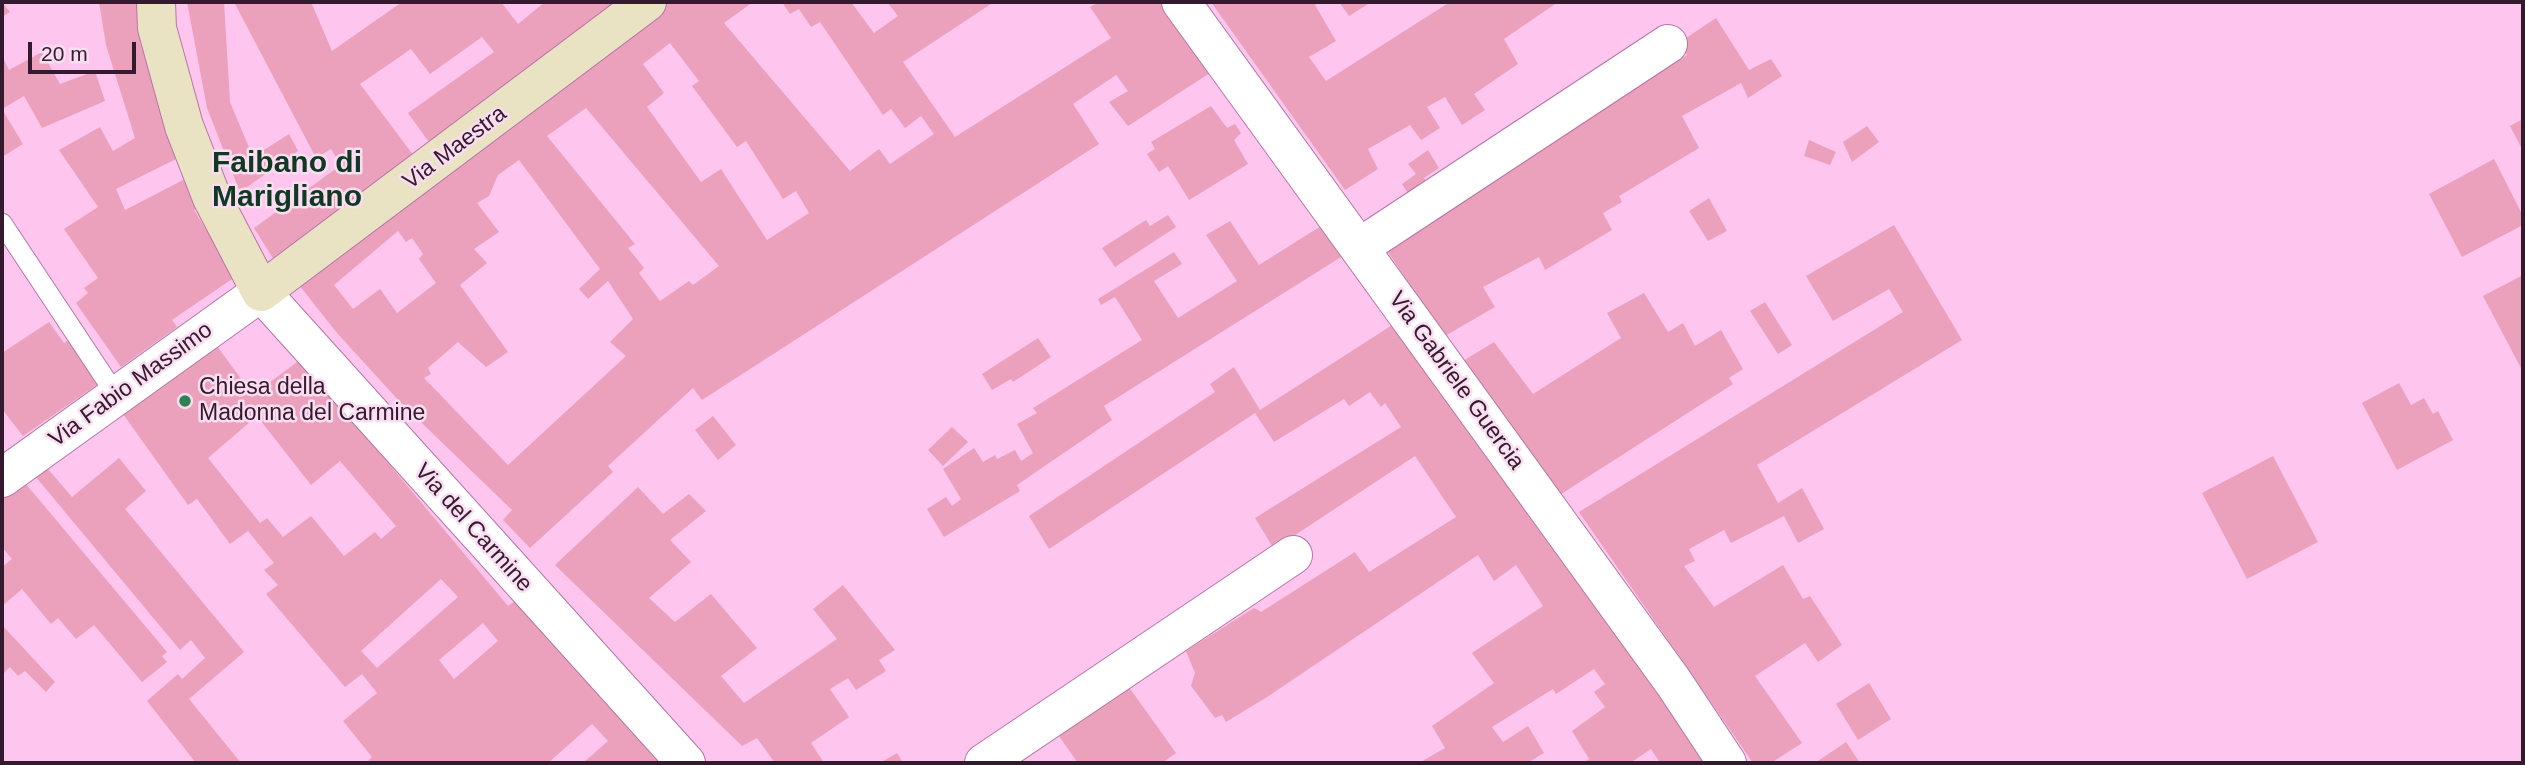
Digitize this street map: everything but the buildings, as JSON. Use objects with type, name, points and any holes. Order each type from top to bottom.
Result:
[{"type":"street","points":[[156,2],[156,28],[184,126],[212,198],[261,292]]},
{"type":"street","name":"Via Maestra","points":[[261,292],[647,2]]},
{"type":"street","name":"Via Gabriele Guercia","points":[[1181,2],[1674,683],[1727,763]]},
{"type":"street","points":[[1360,247],[1668,44]]},
{"type":"street","name":"Via Fabio Massimo","points":[[2,478],[261,292]]},
{"type":"street","name":"Via del Carmine","points":[[261,292],[686,763]]},
{"type":"street","points":[[984,763],[1293,555]]},
{"type":"lane","points":[[2,223],[116,396]]},
{"type":"place","name":"Chiesa della Madonna del Carmine","points":[[185,401]]},
{"type":"district","name":"Faibano di Marigliano","points":[[287,181]]}]
